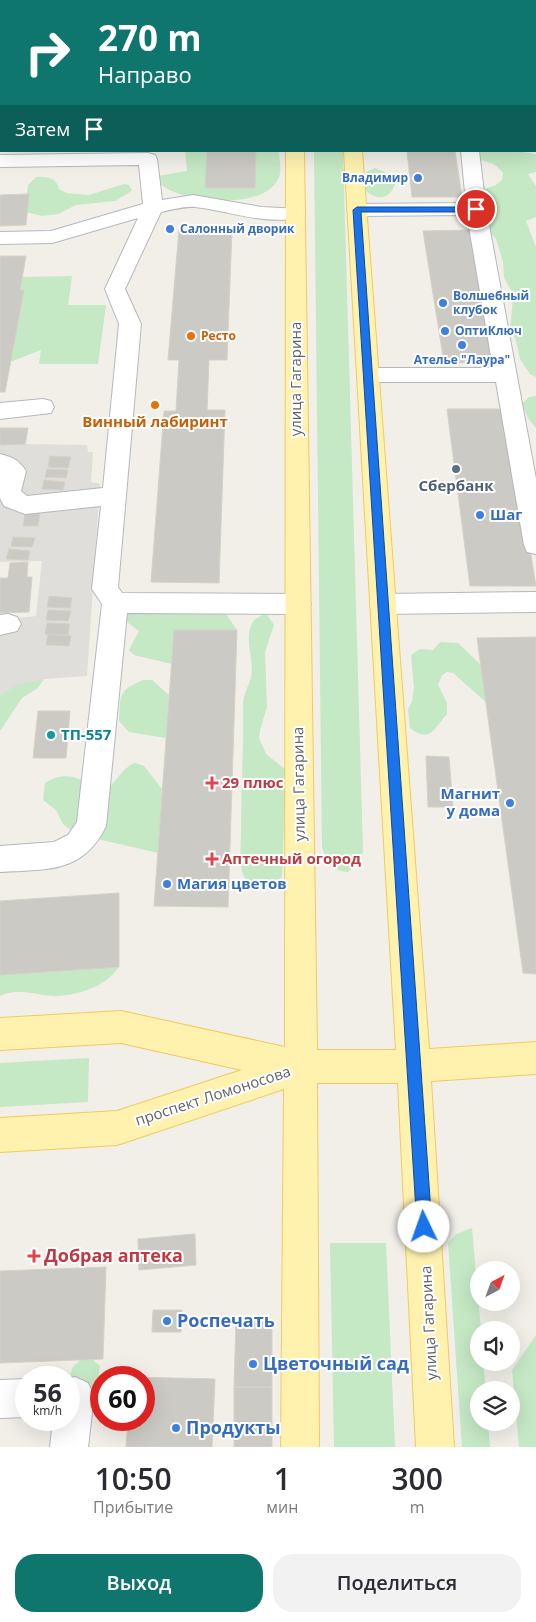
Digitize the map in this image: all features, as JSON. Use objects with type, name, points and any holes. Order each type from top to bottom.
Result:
[{"type":"main road","name":"улица Гагарина","points":[[295,152],[301,1067],[300,1447]]},
{"type":"main road","name":"улица Гагарина","points":[[353,152],[423,1207],[435,1447]]},
{"type":"main road","name":"проспект Ломоносова","points":[[0,1034],[122,1027],[301,1067]]},
{"type":"main road","points":[[301,1067],[414,1066],[536,1058]]},
{"type":"main road","name":"проспект Ломоносова","points":[[0,1135],[117,1128],[301,1067]]},
{"type":"lane","points":[[470,152],[476,209],[536,545]]},
{"type":"lane","points":[[0,162],[148,159],[153,207],[115,289],[130,324],[105,589],[115,602],[91,826],[78,844],[58,855],[0,859]]},
{"type":"lane","points":[[0,238],[52,237],[153,207],[193,201],[261,212],[295,213]]},
{"type":"lane","points":[[357,210],[476,209]]},
{"type":"lane","points":[[368,375],[505,375]]},
{"type":"lane","points":[[0,411],[43,407]]},
{"type":"lane","points":[[0,462],[14,470],[9,491],[12,500],[25,505],[113,496]]},
{"type":"lane","points":[[115,602],[298,604]]},
{"type":"lane","points":[[383,604],[536,602]]},
{"type":"lane","points":[[0,1399],[15,1398]]},
{"type":"lane","points":[[69,1447],[71,1431]]},
{"type":"shaded area","points":[[0,428],[28,428],[26,444],[87,445],[88,452],[93,452],[91,482],[100,484],[87,676],[44,679],[18,685],[0,695],[0,620],[36,616],[42,561],[0,562]]},
{"type":"green space","points":[[185,152],[279,152],[280,168],[278,180],[265,192],[251,198],[216,200],[198,198],[167,189],[157,181],[157,176],[187,171]]},
{"type":"green space","points":[[314,152],[343,152],[363,852],[355,866],[348,872],[334,868],[322,847]]},
{"type":"green space","points":[[460,152],[523,152],[536,154],[536,172],[528,174],[536,186],[536,217],[526,221],[536,247],[536,377],[530,374],[520,359],[516,341],[510,328],[513,299],[511,290],[504,278],[503,262],[496,239],[488,230],[477,192],[496,185],[502,180],[503,173],[489,162],[461,155]]},
{"type":"green space","points":[[375,168],[390,174],[396,181],[391,192],[383,197],[374,196],[364,189],[366,172]]},
{"type":"green space","points":[[36,177],[50,178],[56,182],[59,189],[66,193],[89,195],[124,184],[129,185],[132,191],[115,201],[76,205],[58,214],[42,216],[26,212],[25,209],[28,185]]},
{"type":"green space","points":[[72,276],[68,305],[106,305],[98,364],[39,364],[41,350],[10,362],[24,290],[20,290],[22,277]]},
{"type":"green space","points":[[536,396],[536,428],[528,418],[522,404],[529,397]]},
{"type":"green space","points":[[130,611],[226,614],[237,630],[174,630],[172,664],[134,655],[129,650],[139,631],[127,622],[124,616]]},
{"type":"green space","points":[[266,613],[274,625],[265,652],[267,707],[259,738],[266,754],[286,770],[282,877],[273,883],[261,885],[246,879],[243,874],[240,853],[243,704],[252,670],[249,634],[254,620]]},
{"type":"green space","points":[[440,642],[458,643],[481,665],[487,703],[453,673],[447,672],[442,675],[438,685],[447,703],[447,714],[432,732],[423,735],[410,728],[408,710],[412,701],[414,687],[411,655],[420,649],[433,650]]},
{"type":"green space","points":[[44,679],[38,688],[22,698],[0,731],[0,695],[17,685]]},
{"type":"green space","points":[[143,680],[152,680],[169,695],[166,738],[129,732],[119,721],[122,695],[129,688]]},
{"type":"green space","points":[[135,763],[144,766],[162,789],[158,853],[76,834],[63,824],[56,810],[43,800],[45,783],[53,779],[68,776],[82,780],[104,791],[126,769]]},
{"type":"green space","points":[[119,967],[106,980],[81,992],[53,996],[13,992],[0,996],[0,975]]},
{"type":"green space","points":[[89,1058],[88,1102],[0,1107],[0,1063]]},
{"type":"green space","points":[[472,1228],[475,1261],[470,1261],[470,1311],[479,1311],[480,1321],[470,1321],[470,1371],[484,1371],[485,1381],[470,1381],[470,1431],[489,1431],[490,1447],[462,1447],[448,1243],[456,1234]]},
{"type":"green space","points":[[330,1243],[386,1243],[395,1447],[334,1447]]},
{"type":"green space","points":[[536,1335],[536,1447],[519,1447],[518,1431],[520,1431],[520,1381],[513,1381],[512,1371],[520,1371],[520,1358]]},
{"type":"green space","points":[[91,1358],[100,1366],[90,1366],[90,1431],[88,1447],[69,1447],[69,1431],[80,1431],[80,1366],[74,1366],[81,1359]]},
{"type":"building","points":[[207,152],[256,152],[255,188],[205,188]]},
{"type":"building","points":[[407,152],[455,152],[462,197],[412,197]]},
{"type":"building","points":[[29,194],[26,225],[0,226],[0,195]]},
{"type":"building","points":[[179,229],[232,230],[227,360],[209,360],[207,410],[225,410],[219,583],[151,582],[164,411],[176,411],[179,360],[168,360]]},
{"type":"building","points":[[473,230],[498,362],[444,363],[423,231]]},
{"type":"building","points":[[0,256],[26,256],[20,290],[24,290],[5,392],[0,392]]},
{"type":"building","points":[[447,409],[507,409],[536,586],[470,586]]},
{"type":"building","points":[[0,428],[28,428],[25,444],[0,445]]},
{"type":"building","points":[[50,456],[71,457],[68,468],[48,467]]},
{"type":"building","points":[[47,469],[68,470],[66,478],[45,477]]},
{"type":"building","points":[[44,480],[65,482],[63,490],[42,489]]},
{"type":"building","points":[[25,513],[40,513],[38,526],[23,526]]},
{"type":"building","points":[[13,537],[35,538],[32,547],[11,546]]},
{"type":"building","points":[[9,549],[30,551],[28,560],[6,559]]},
{"type":"building","points":[[28,562],[27,577],[32,577],[29,612],[0,613],[0,578],[8,578],[10,563]]},
{"type":"building","points":[[49,596],[72,598],[70,608],[47,607]]},
{"type":"building","points":[[48,610],[71,611],[68,621],[46,620]]},
{"type":"building","points":[[47,623],[70,624],[68,635],[45,634]]},
{"type":"building","points":[[174,630],[237,630],[228,907],[154,906]]},
{"type":"building","points":[[48,634],[71,636],[69,646],[46,645]]},
{"type":"building","points":[[536,637],[536,974],[523,973],[477,638]]},
{"type":"building","name":"ТП-557","points":[[38,711],[70,711],[66,758],[33,758]]},
{"type":"building","points":[[426,756],[449,757],[453,807],[428,807]]},
{"type":"building","points":[[119,893],[119,967],[0,975],[0,901]]},
{"type":"building","points":[[195,1234],[196,1265],[139,1270],[138,1239]]},
{"type":"building","points":[[106,1267],[103,1359],[0,1363],[0,1271]]},
{"type":"building","name":"Роспечать","points":[[153,1310],[182,1310],[181,1332],[152,1332]]},
{"type":"building","name":"Цветочный сад","points":[[236,1321],[272,1321],[272,1387],[234,1387]]},
{"type":"building","points":[[155,1378],[215,1379],[212,1447],[126,1447],[127,1431],[155,1431]]},
{"type":"building","points":[[234,1387],[272,1387],[272,1430],[234,1429]]},
{"type":"building","points":[[234,1429],[272,1430],[272,1447],[234,1447]]},
{"type":"place","name":"Владимир","points":[[418,178]]},
{"type":"place","name":"Салонный дворик","points":[[170,229]]},
{"type":"place","name":"Волшебный клубок","points":[[443,303]]},
{"type":"place","name":"ОптиКлюч","points":[[445,331]]},
{"type":"place","name":"Ресто","points":[[191,336]]},
{"type":"place","name":"Ателье \"Лаура\"","points":[[462,345]]},
{"type":"place","name":"Винный лабиринт","points":[[155,405]]},
{"type":"place","name":"Сбербанк","points":[[456,469]]},
{"type":"place","name":"Шаг","points":[[480,515]]},
{"type":"place","name":"ТП-557","points":[[51,735]]},
{"type":"place","name":"29 плюс","points":[[212,783]]},
{"type":"place","name":"Магнит у дома","points":[[510,803]]},
{"type":"place","name":"Аптечный огород","points":[[212,859]]},
{"type":"place","name":"Магия цветов","points":[[167,884]]},
{"type":"place","name":"Добрая аптека","points":[[34,1256]]},
{"type":"place","name":"Роспечать","points":[[167,1321]]},
{"type":"place","name":"Цветочный сад","points":[[253,1364]]},
{"type":"place","name":"Продукты","points":[[176,1428]]},
{"type":"route","points":[[424,1227],[357,210],[476,209]]}]
